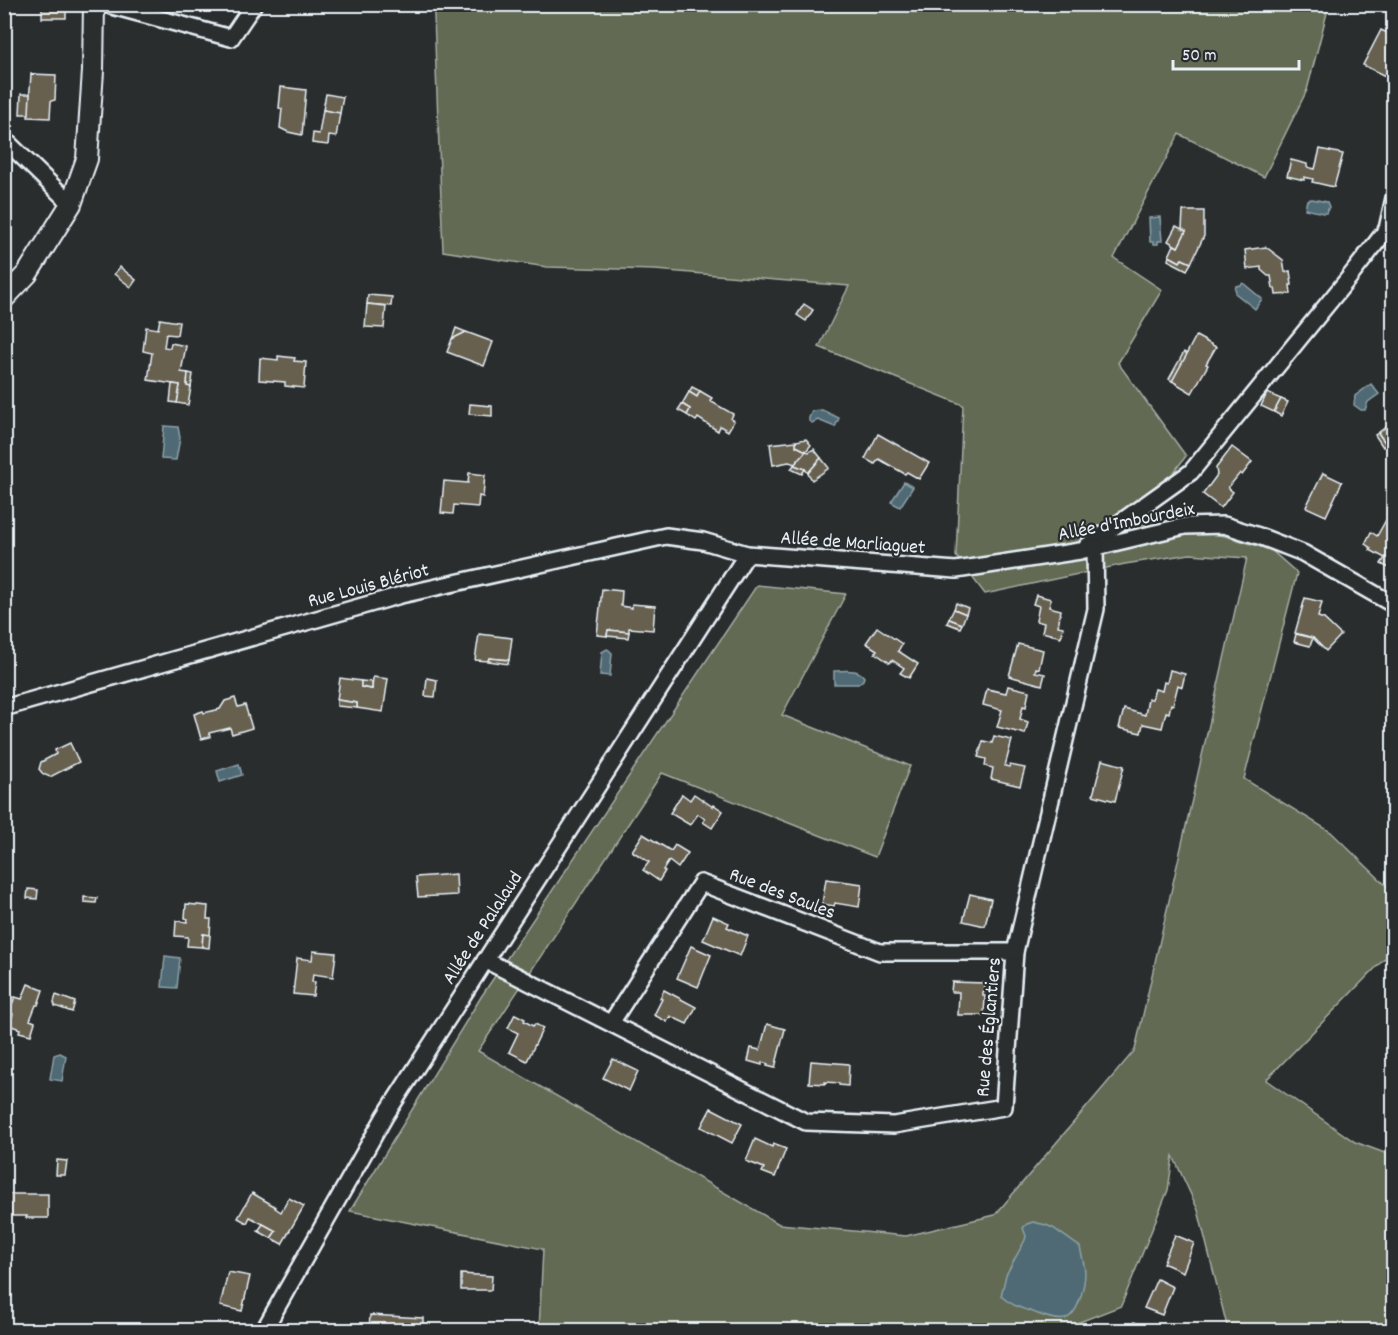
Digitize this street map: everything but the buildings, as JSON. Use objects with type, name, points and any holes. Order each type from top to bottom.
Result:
[{"type":"street","points":[[4,298],[27,274],[71,204],[87,159],[93,70],[94,4]]},
{"type":"street","points":[[105,4],[231,38],[255,4]]},
{"type":"street","points":[[4,139],[71,204]]},
{"type":"street","points":[[1088,549],[1191,472],[1386,229],[1394,198]]},
{"type":"street","name":"Allée d'Imbourdeix","points":[[956,570],[1088,549],[1185,526],[1224,525],[1303,553],[1394,605]]},
{"type":"street","name":"Rue Louis Blériot","points":[[4,708],[401,595],[666,536],[703,541],[747,554]]},
{"type":"street","name":"Rue des Églantiers","points":[[485,960],[806,1122],[894,1125],[1004,1107],[1015,952],[1096,609],[1088,549]]},
{"type":"street","name":"Allée de Marliaguet","points":[[747,554],[956,570]]},
{"type":"street","name":"Allée de Palalaud","points":[[264,1330],[385,1116],[747,554]]},
{"type":"street","name":"Rue des Saules","points":[[611,1023],[701,883],[880,952],[1015,952]]},
{"type":"green space","points":[[433,5],[1329,5],[1307,90],[1264,177],[1179,134],[1114,258],[1162,290],[1118,363],[1186,456],[1136,523],[1225,536],[1271,550],[1297,573],[1244,779],[1331,832],[1393,892],[1393,950],[1266,1080],[1355,1142],[1393,1156],[1393,1330],[1228,1330],[1198,1210],[1173,1156],[1168,1190],[1121,1306],[1059,1330],[539,1330],[543,1249],[350,1211],[481,997],[757,585],[846,594],[782,715],[910,766],[875,857],[662,773],[478,1051],[779,1224],[906,1236],[995,1215],[1135,1050],[1247,558],[1190,554],[1125,564],[985,594],[956,556],[963,405],[819,347],[849,286],[655,270],[547,267],[443,251]]},
{"type":"water","points":[[1307,200],[1327,202],[1329,207],[1326,213],[1305,209]]},
{"type":"water","points":[[1160,217],[1162,241],[1154,244],[1150,242],[1149,218]]},
{"type":"water","points":[[1243,283],[1262,299],[1255,309],[1235,293],[1236,286]]},
{"type":"water","points":[[1371,384],[1379,394],[1368,402],[1365,410],[1361,410],[1354,405],[1355,396]]},
{"type":"water","points":[[822,410],[839,418],[835,427],[818,420],[812,423],[809,421],[812,411]]},
{"type":"water","points":[[164,426],[178,427],[180,438],[176,460],[161,459]]},
{"type":"water","points":[[904,482],[913,487],[900,507],[891,502]]},
{"type":"water","points":[[607,649],[612,653],[610,676],[600,675],[602,652]]},
{"type":"water","points":[[834,671],[855,671],[864,677],[858,684],[834,684]]},
{"type":"water","points":[[239,764],[242,775],[220,782],[217,771]]},
{"type":"water","points":[[165,956],[180,958],[177,988],[162,987]]},
{"type":"water","points":[[60,1053],[66,1056],[62,1081],[50,1079],[54,1055]]},
{"type":"water","points":[[1033,1222],[1053,1228],[1080,1247],[1085,1271],[1083,1286],[1075,1310],[1065,1319],[1052,1318],[1023,1309],[1001,1296],[1006,1275],[1025,1240],[1023,1228]]}]
